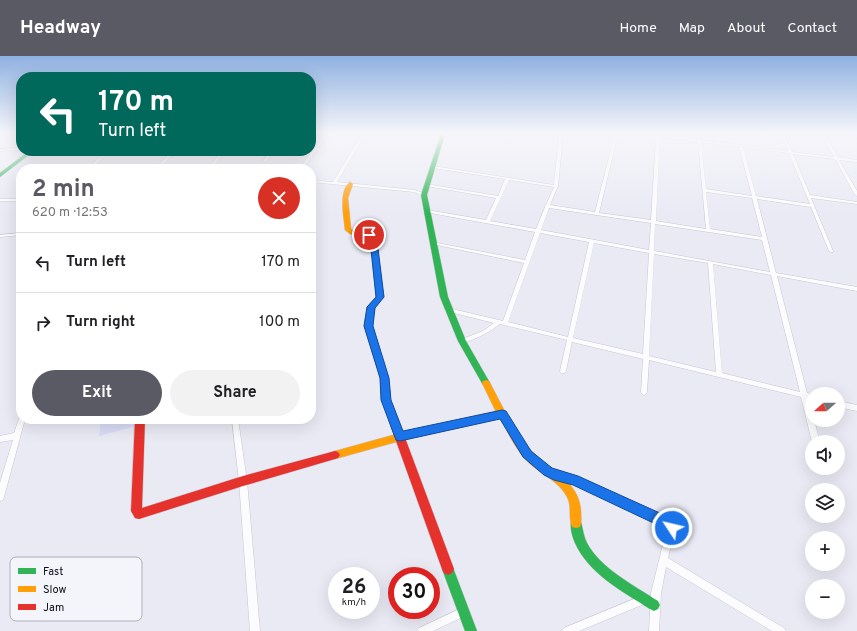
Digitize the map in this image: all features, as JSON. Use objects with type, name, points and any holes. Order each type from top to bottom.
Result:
[{"type":"street","points":[[0,175],[19,161]]},
{"type":"street","points":[[335,182],[348,161]]},
{"type":"street","points":[[435,161],[424,195],[432,243],[448,310],[462,341],[502,414],[527,454],[536,463],[563,482],[573,496],[578,506],[576,529],[578,537],[586,552],[595,562],[621,583],[654,605]]},
{"type":"street","points":[[462,341],[485,332],[502,323],[556,186],[559,161]]},
{"type":"street","points":[[597,213],[610,161]]},
{"type":"street","points":[[644,392],[657,161]]},
{"type":"street","points":[[701,161],[708,231]]},
{"type":"street","points":[[745,161],[814,435]]},
{"type":"street","points":[[793,161],[831,251]]},
{"type":"street","points":[[839,161],[857,195]]},
{"type":"street","points":[[433,167],[556,186]]},
{"type":"street","points":[[487,222],[508,178]]},
{"type":"street","points":[[316,181],[415,191],[424,195]]},
{"type":"street","points":[[350,184],[345,198],[348,230],[352,233],[369,235],[374,240],[380,297],[371,307],[368,326],[384,378],[386,400],[471,631]]},
{"type":"street","points":[[426,185],[499,196]]},
{"type":"street","points":[[704,190],[812,206]]},
{"type":"street","points":[[808,196],[857,203]]},
{"type":"street","points":[[0,200],[16,200]]},
{"type":"street","points":[[547,206],[765,239]]},
{"type":"street","points":[[427,211],[857,289]]},
{"type":"street","points":[[0,236],[16,234]]},
{"type":"street","points":[[563,371],[592,241]]},
{"type":"street","points":[[432,243],[527,262]]},
{"type":"street","points":[[710,262],[719,375]]},
{"type":"street","points":[[448,310],[804,396]]},
{"type":"street","points":[[845,405],[857,408]]},
{"type":"street","points":[[140,424],[137,513],[243,481],[400,437],[502,414]]},
{"type":"street","points":[[0,496],[21,424]]},
{"type":"street","points":[[236,424],[243,481],[255,631]]},
{"type":"street","points":[[0,440],[17,436]]},
{"type":"street","points":[[554,475],[574,480],[668,523],[672,528],[654,605],[654,631]]},
{"type":"street","points":[[664,560],[781,631]]},
{"type":"street","points":[[568,631],[646,599]]},
{"type":"street","points":[[422,631],[464,612]]},
{"type":"shaded area","points":[[100,424],[136,424],[136,426],[99,436]]},
{"type":"traffic: fast","points":[[0,175],[19,161]]},
{"type":"traffic: fast","points":[[435,161],[424,195],[444,297],[462,341],[486,383]]},
{"type":"traffic: fast","points":[[576,523],[578,536],[584,549],[593,560],[617,581],[654,605]]},
{"type":"traffic: fast","points":[[448,569],[471,631]]},
{"type":"traffic: slow","points":[[350,184],[345,198],[348,230],[352,233],[369,235],[373,240],[380,297],[371,307],[368,326],[384,378],[386,400],[396,427]]},
{"type":"traffic: slow","points":[[486,383],[524,450],[532,460],[567,487],[573,496],[576,508],[576,523]]},
{"type":"traffic: slow","points":[[335,455],[400,437],[502,414]]},
{"type":"traffic: jam","points":[[140,424],[136,511],[139,514],[243,481],[335,455]]},
{"type":"traffic: jam","points":[[396,427],[448,569]]},
{"type":"route","points":[[369,235],[374,240],[380,299],[371,307],[368,326],[386,385],[386,400],[400,437],[502,414],[523,449],[536,463],[548,472],[574,480],[668,523],[672,528]]}]
